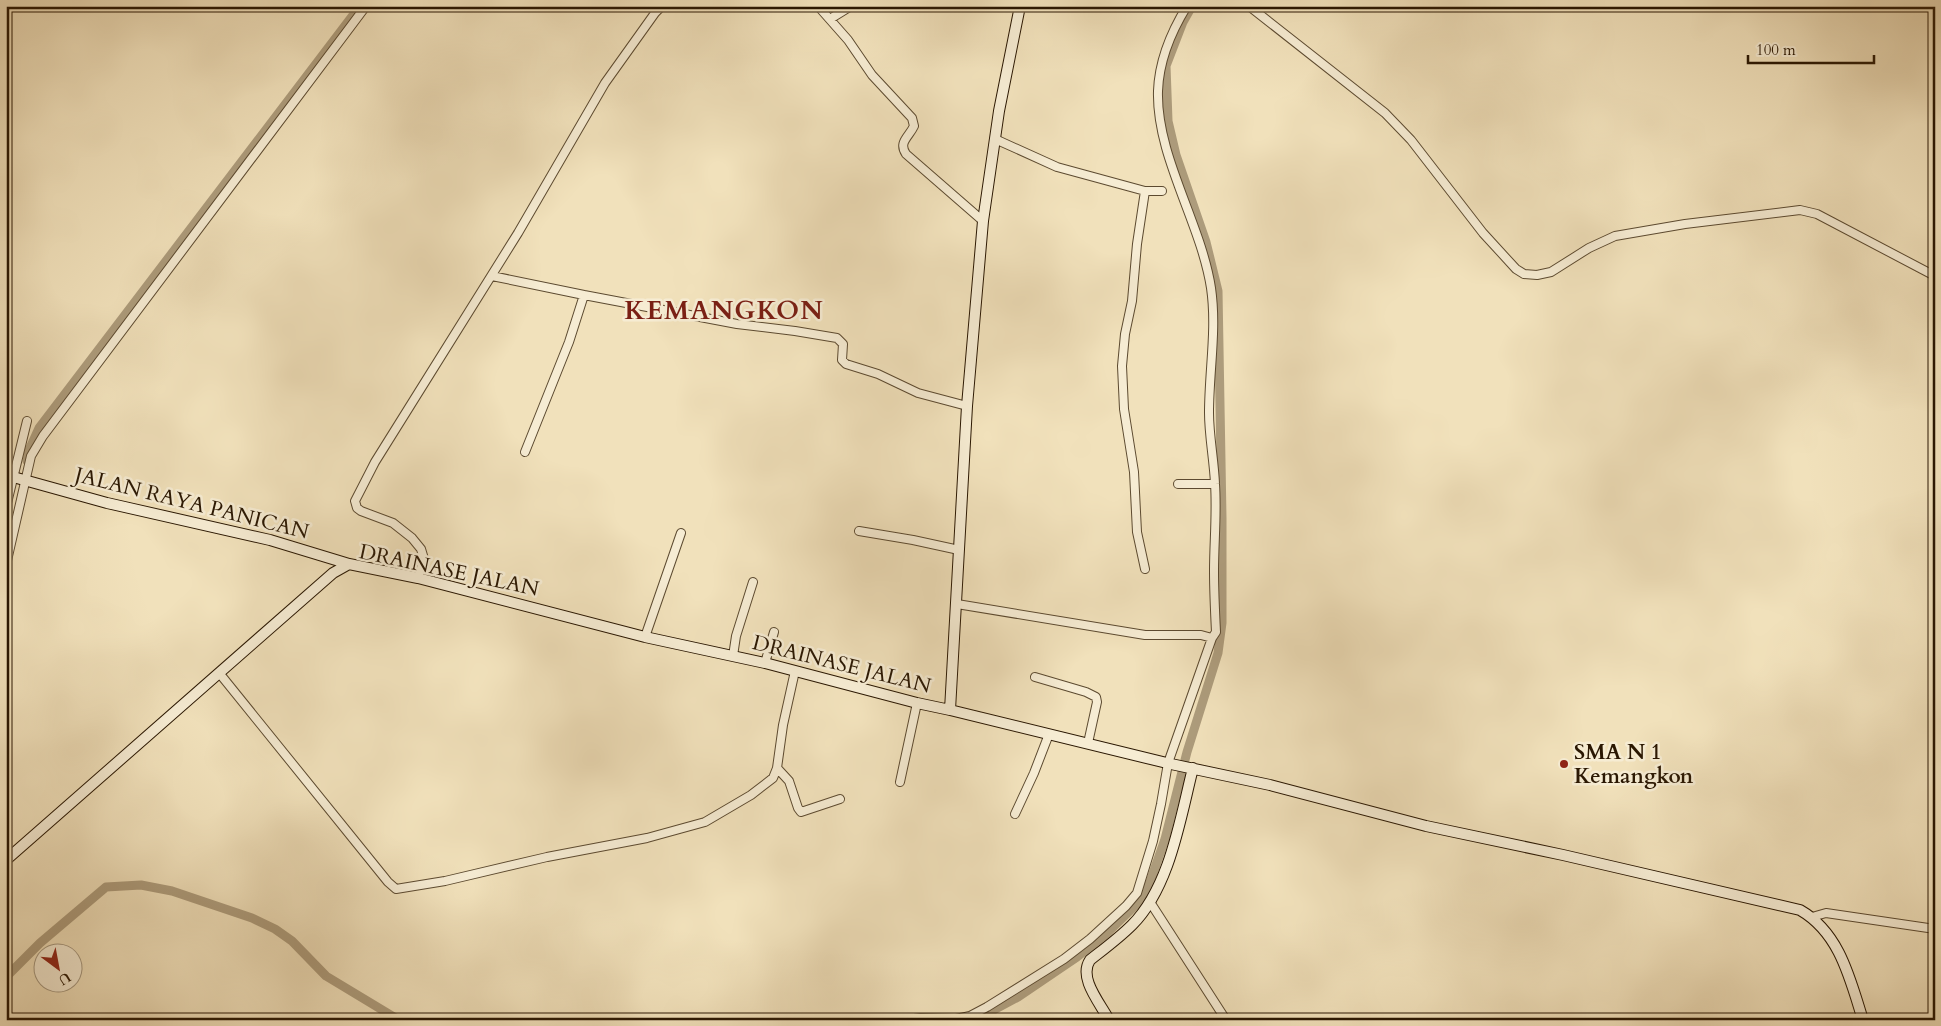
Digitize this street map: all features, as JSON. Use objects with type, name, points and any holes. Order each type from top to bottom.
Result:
[{"type":"street","points":[[6,565],[32,456],[43,436],[366,6]]},
{"type":"street","points":[[418,578],[424,559],[422,552],[412,538],[388,521],[361,511],[355,501],[375,462],[492,276],[605,83],[662,6]]},
{"type":"street","points":[[818,6],[848,40],[872,76],[912,118],[914,126],[903,142],[903,149],[906,154],[982,221]]},
{"type":"street","points":[[830,19],[851,6]]},
{"type":"street","points":[[950,710],[967,406],[982,221],[1002,91],[1020,6]]},
{"type":"street","points":[[907,1020],[921,1018],[956,1019],[970,1016],[1064,959],[1090,939],[1126,906],[1137,893],[1145,871],[1162,804],[1169,764],[1212,638],[1216,632],[1214,571],[1215,484],[1209,414],[1213,319],[1211,288],[1192,217],[1177,179],[1161,129],[1158,93],[1159,74],[1164,56],[1187,6]]},
{"type":"street","points":[[1249,6],[1385,113],[1411,140],[1483,233],[1516,269],[1524,274],[1536,275],[1551,272],[1606,238],[1685,224],[1800,210],[1817,214],[1935,276]]},
{"type":"street","points":[[995,139],[1057,168],[1145,191],[1162,191]]},
{"type":"street","points":[[1145,191],[1122,366],[1124,409],[1134,472],[1137,532],[1145,568]]},
{"type":"street","points":[[492,276],[737,324],[795,330],[837,338],[843,344],[842,360],[846,364],[878,374],[899,386],[924,395],[967,406]]},
{"type":"street","points":[[525,452],[569,342],[584,295]]},
{"type":"street","points":[[6,507],[10,476],[27,420]]},
{"type":"street","name":"JALAN RAYA PANICAN","points":[[10,476],[107,502],[270,540],[348,564]]},
{"type":"street","points":[[1178,484],[1215,484]]},
{"type":"street","points":[[859,531],[959,550]]},
{"type":"street","points":[[645,637],[681,533]]},
{"type":"street","name":"DRAINASE JALAN","points":[[6,860],[332,574],[348,564],[418,578],[645,637],[765,663],[917,703],[1169,764],[1270,785],[1426,826],[1564,855],[1800,910],[1812,917]]},
{"type":"street","points":[[733,656],[736,636],[753,582]]},
{"type":"street","points":[[957,604],[1145,635],[1201,635],[1212,638]]},
{"type":"street","points":[[765,663],[774,632]]},
{"type":"street","points":[[220,674],[388,882],[396,888],[445,881],[646,838],[705,822],[765,785],[773,778],[777,768],[783,725],[795,671]]},
{"type":"street","points":[[1035,677],[1086,692],[1096,698],[1097,702],[1088,743]]},
{"type":"street","points":[[900,782],[917,703]]},
{"type":"street","points":[[1015,814],[1049,734]]},
{"type":"street","points":[[777,768],[789,781],[801,812],[840,799]]},
{"type":"street","points":[[1109,1020],[1088,982],[1087,965],[1090,960],[1132,925],[1150,902],[1162,878],[1194,768]]},
{"type":"street","points":[[1150,902],[1226,1020]]},
{"type":"street","points":[[1863,1020],[1846,964],[1828,934],[1812,917],[1826,913],[1935,928]]},
{"type":"waterway","points":[[27,461],[29,450],[39,428],[360,6]]},
{"type":"waterway","points":[[975,1020],[1018,997],[1077,957],[1106,934],[1138,903],[1150,882],[1165,839],[1187,752],[1218,653],[1222,623],[1218,291],[1206,242],[1176,155],[1168,121],[1166,66],[1183,22],[1192,6]]},
{"type":"waterway","points":[[6,977],[40,943],[106,887],[141,885],[172,891],[252,918],[275,929],[292,941],[326,976],[399,1020]]},
{"type":"place","name":"SMA N 1 Kemangkon","points":[[1564,764]]},
{"type":"district","name":"KEMANGKON","points":[[724,310]]}]
